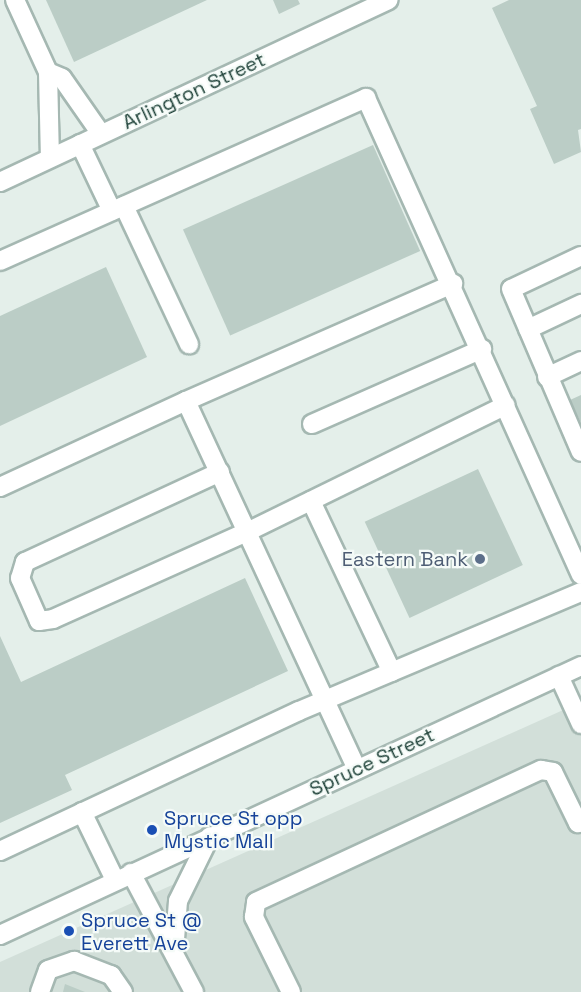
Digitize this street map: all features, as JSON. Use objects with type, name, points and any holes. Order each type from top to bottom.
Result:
[{"type":"street","points":[[15,0],[48,72],[50,158]]},
{"type":"street","name":"Arlington Street","points":[[0,182],[388,0]]},
{"type":"street","points":[[48,72],[62,78],[101,134]]},
{"type":"street","points":[[0,261],[366,98],[453,284],[581,575]]},
{"type":"street","points":[[80,144],[118,208],[189,344]]},
{"type":"street","points":[[581,256],[511,289],[581,452]]},
{"type":"street","points":[[0,487],[186,401],[453,284]]},
{"type":"street","points":[[528,329],[581,304]]},
{"type":"street","points":[[312,424],[482,349]]},
{"type":"street","points":[[547,377],[581,361]]},
{"type":"street","points":[[186,401],[357,769]]},
{"type":"street","points":[[219,472],[25,562],[21,578],[39,621],[53,619],[247,532],[506,405]]},
{"type":"street","points":[[311,501],[392,672]]},
{"type":"street","points":[[0,851],[325,700],[581,592]]},
{"type":"street","name":"Spruce Street","points":[[0,935],[123,876],[581,666]]},
{"type":"street","points":[[559,676],[581,724]]},
{"type":"street","points":[[291,992],[254,917],[256,902],[541,770],[553,772],[578,823],[581,822]]},
{"type":"street","points":[[82,813],[174,954],[194,992]]},
{"type":"street","points":[[174,954],[178,901],[210,836]]},
{"type":"street","points":[[40,992],[48,970],[74,961],[111,975],[123,992]]},
{"type":"shaded area","points":[[581,702],[581,992],[0,992],[0,962]]},
{"type":"building","points":[[46,0],[207,0],[74,62]]},
{"type":"building","points":[[273,0],[298,0],[300,4],[279,14]]},
{"type":"building","points":[[509,0],[581,0],[581,129],[578,130],[581,152],[554,164],[530,109],[537,106],[492,8]]},
{"type":"building","points":[[373,145],[420,251],[230,336],[183,230]]},
{"type":"building","points":[[106,267],[147,357],[0,426],[0,316]]},
{"type":"building","points":[[581,395],[581,423],[570,400]]},
{"type":"building","points":[[478,469],[523,565],[410,618],[365,522]]},
{"type":"building","points":[[245,578],[288,671],[65,775],[72,790],[0,823],[0,636],[21,682]]},
{"type":"building","points":[[65,984],[85,992],[63,992]]},
{"type":"place","name":"Eastern Bank","points":[[480,559]]},
{"type":"place","name":"Spruce St opp Mystic Mall","points":[[152,830]]},
{"type":"place","name":"Spruce St @ Everett Ave","points":[[69,931]]}]
